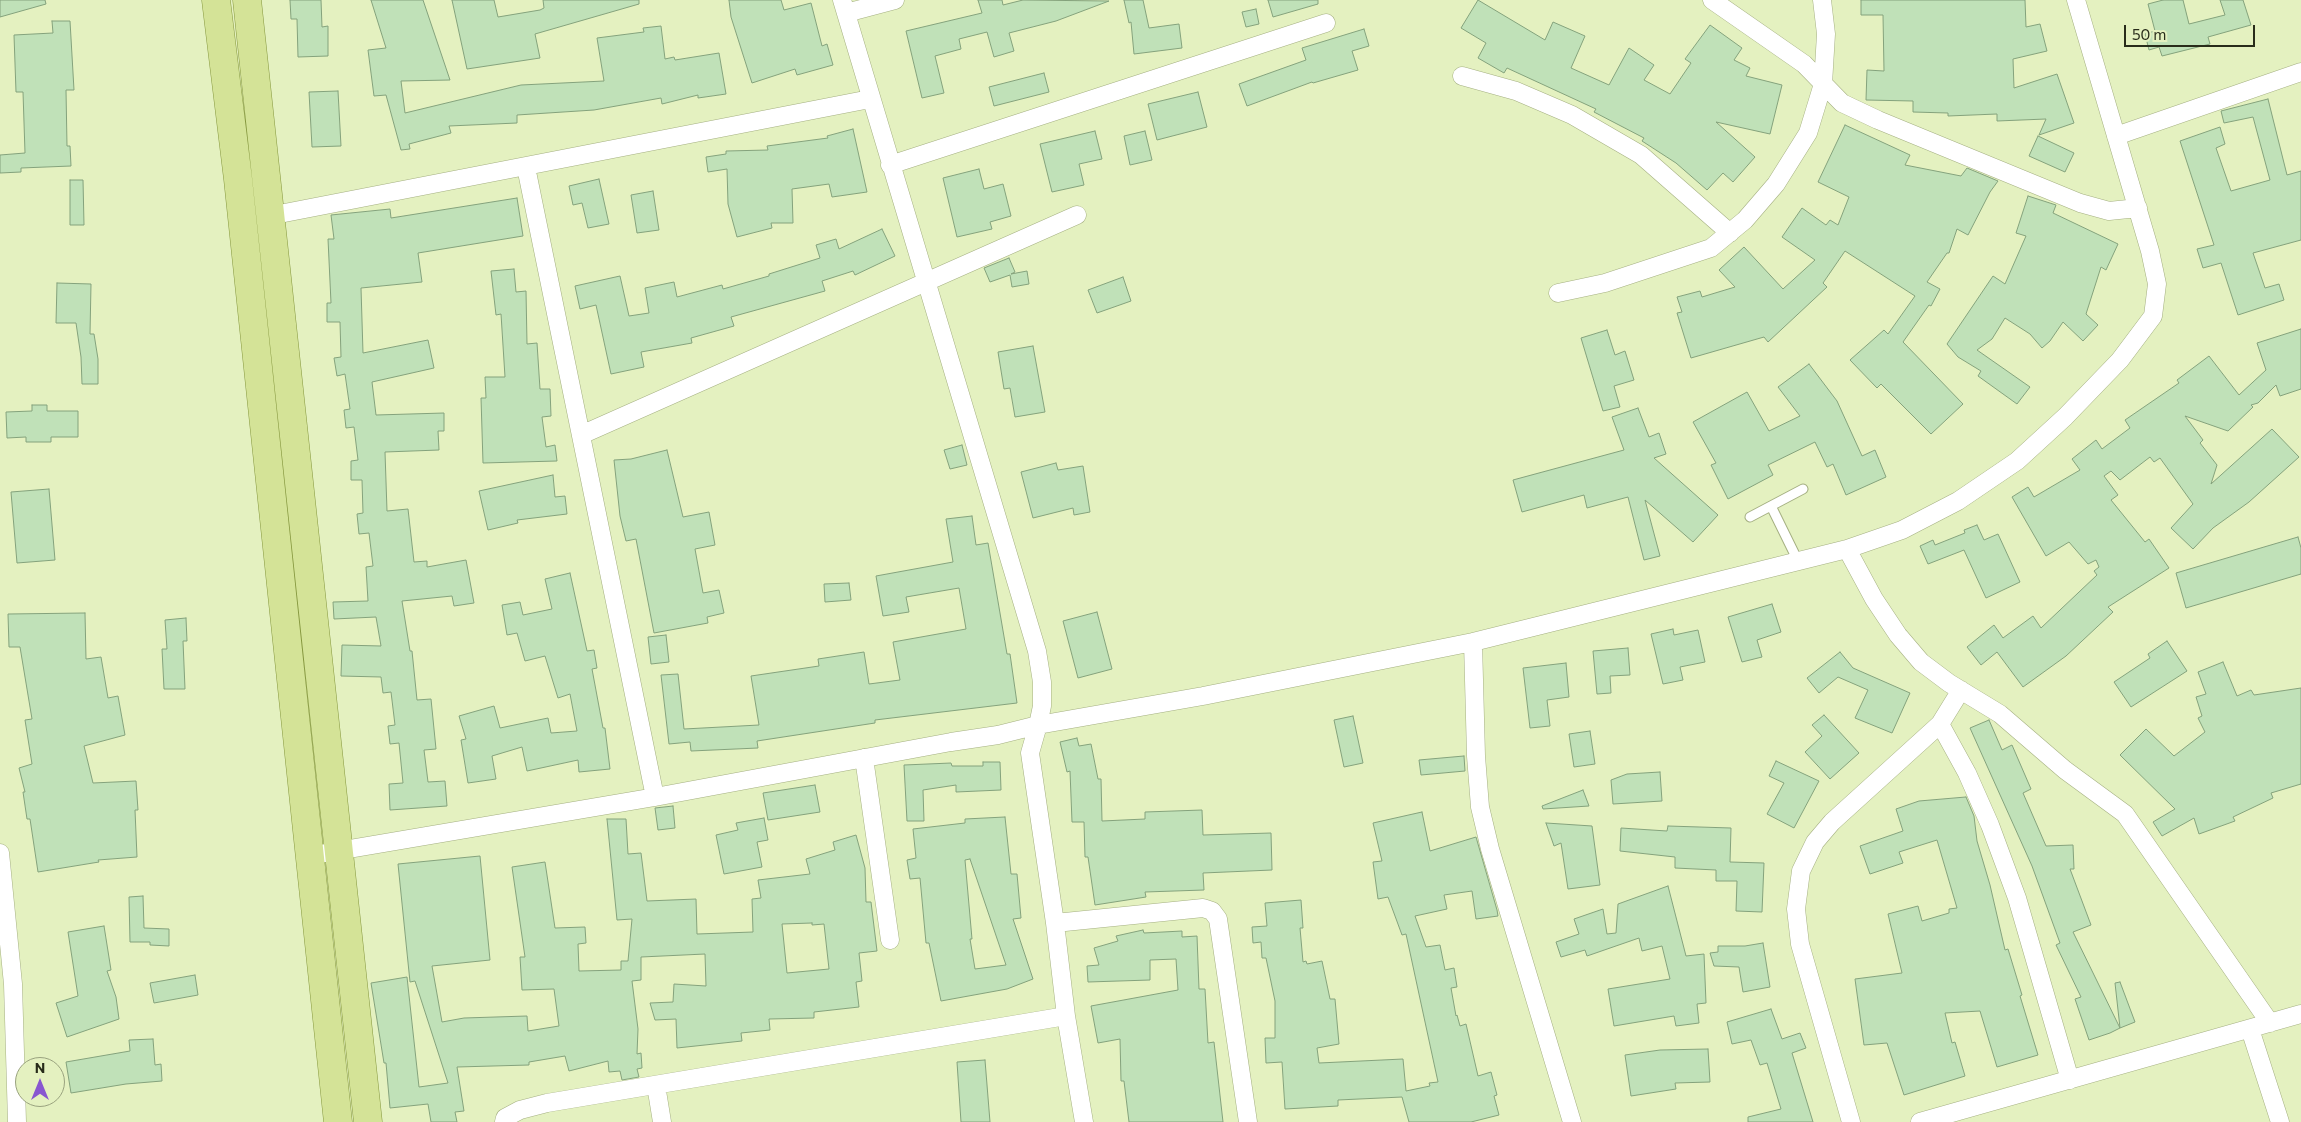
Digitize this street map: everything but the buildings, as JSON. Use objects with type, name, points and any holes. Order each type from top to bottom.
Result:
[{"type":"main road","points":[[338,1122],[308,856],[239,189],[216,4],[247,2],[368,1122]]},
{"type":"street","points":[[895,0],[844,7],[870,100],[1037,651],[1042,698],[1038,725],[1030,753],[1055,923],[1066,1016],[1084,1122]]},
{"type":"street","points":[[1712,0],[1804,64],[1842,103],[1878,120],[2080,204],[2109,211],[2138,208]]},
{"type":"street","points":[[1558,293],[1605,283],[1711,248],[1745,220],[1776,184],[1808,133],[1823,84],[1826,34],[1822,0]]},
{"type":"street","points":[[308,856],[655,798],[952,742],[998,736],[1038,725],[1203,696],[1474,642],[1847,549],[1902,530],[1958,501],[2017,461],[2065,417],[2120,360],[2153,316],[2157,284],[2150,251],[2076,0]]},
{"type":"street","points":[[890,165],[1326,23]]},
{"type":"street","points":[[2116,136],[2301,72]]},
{"type":"street","points":[[1462,76],[1516,91],[1572,115],[1641,154],[1730,233]]},
{"type":"street","points":[[269,216],[870,100]]},
{"type":"street","points":[[526,167],[655,798]]},
{"type":"street","points":[[581,435],[1077,215]]},
{"type":"street","points":[[1847,549],[1874,599],[1898,635],[1921,662],[2000,714],[2065,770],[2125,814],[2270,1024]]},
{"type":"street","points":[[1474,642],[1476,756],[1480,807],[1490,849],[1572,1122]]},
{"type":"street","points":[[1851,1122],[1800,944],[1796,909],[1801,871],[1815,842],[1832,822],[1940,724],[1961,690]]},
{"type":"street","points":[[1940,724],[1967,773],[1990,825],[2014,889],[2070,1080]]},
{"type":"street","points":[[864,758],[890,940]]},
{"type":"street","points":[[0,853],[3,915],[13,984],[11,1116]]},
{"type":"street","points":[[1055,923],[1203,908],[1212,911],[1218,919],[1248,1122]]},
{"type":"street","points":[[1920,1122],[2301,1014]]},
{"type":"street","points":[[504,1122],[505,1118],[520,1110],[547,1103],[1066,1016]]},
{"type":"street","points":[[2250,1029],[2280,1122]]},
{"type":"street","points":[[656,1085],[662,1122]]},
{"type":"lane","points":[[1750,517],[1803,489]]},
{"type":"lane","points":[[1771,506],[1798,561]]}]
